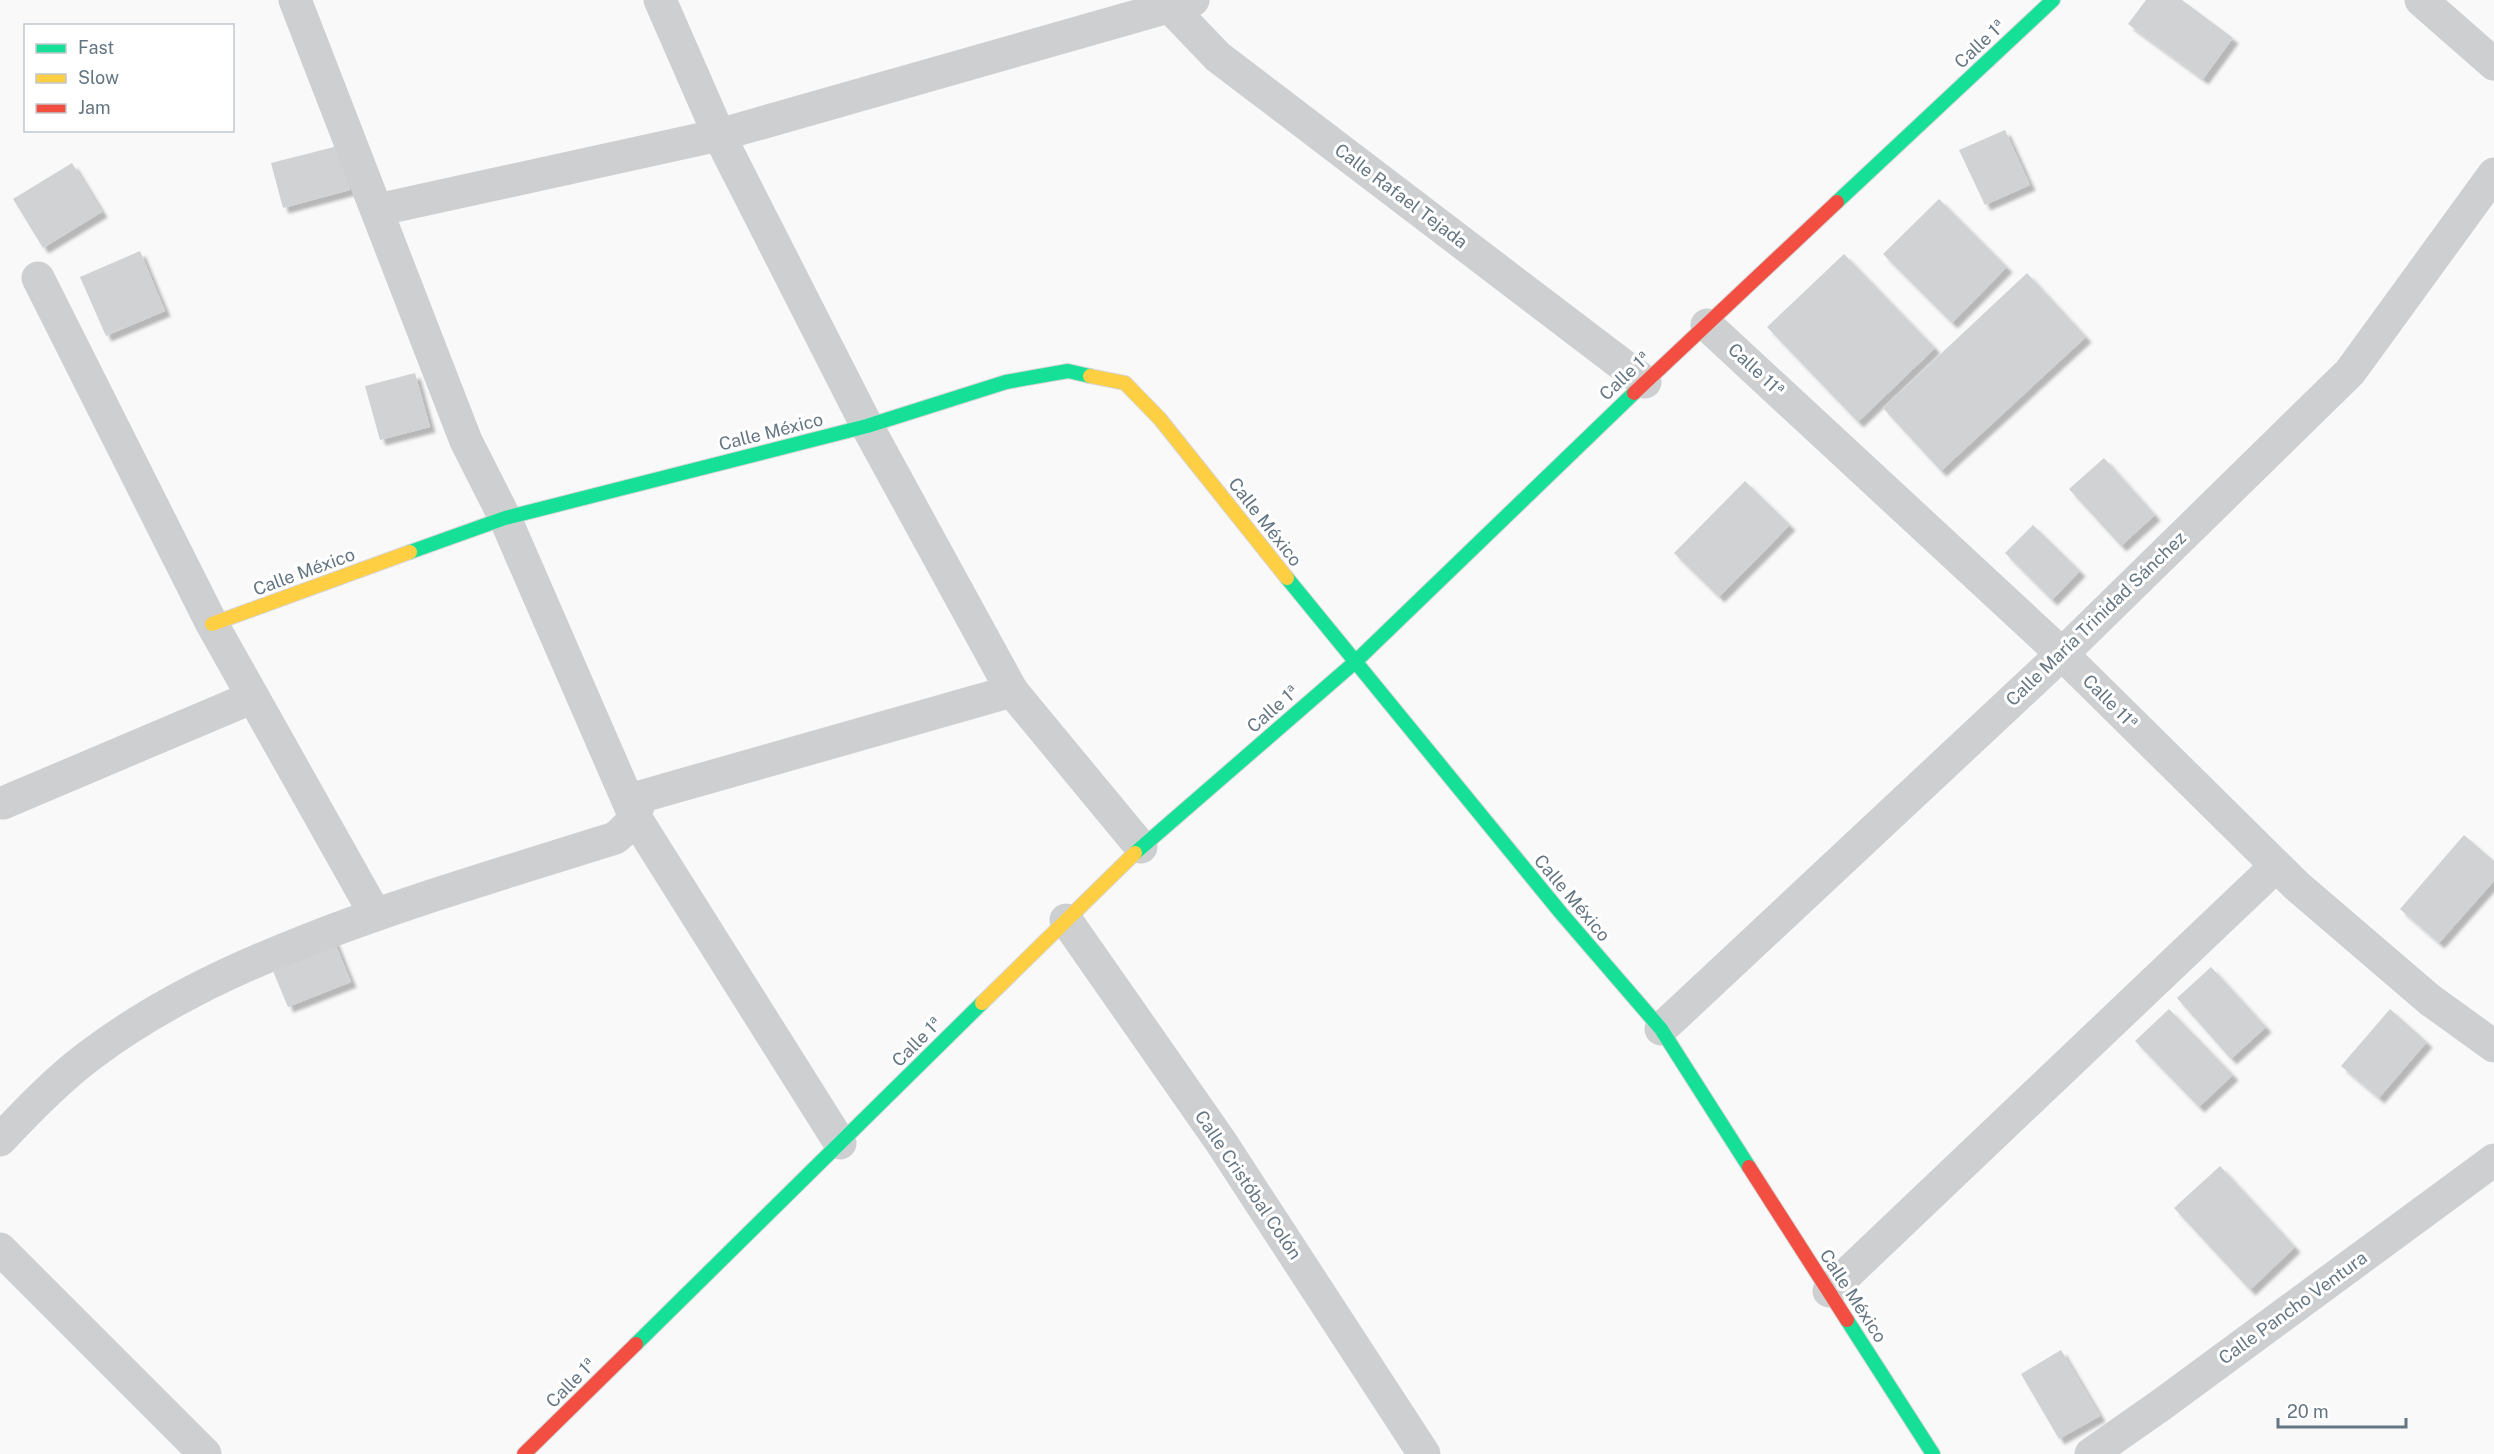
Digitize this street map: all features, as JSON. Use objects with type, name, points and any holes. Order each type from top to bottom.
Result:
[{"type":"street","points":[[295,0],[466,441],[505,518],[635,817],[840,1143]]},
{"type":"street","points":[[660,0],[719,135],[867,426],[1012,691],[1141,847]]},
{"type":"street","name":"Calle 1ª","points":[[524,1454],[1141,847],[1354,663],[1645,381],[2053,0]]},
{"type":"street","points":[[2421,0],[2494,63]]},
{"type":"street","points":[[377,210],[719,135],[1176,2]]},
{"type":"street","name":"Calle Rafael Tejada","points":[[1176,2],[1218,57],[1645,381]]},
{"type":"street","name":"Calle María Trinidad Sánchez","points":[[1660,1029],[2062,654],[2350,372],[2494,174]]},
{"type":"street","points":[[38,278],[212,624],[375,914]]},
{"type":"street","name":"Calle 11ª","points":[[1707,325],[2062,654],[2297,886],[2430,999],[2494,1046]]},
{"type":"street","name":"Calle México","points":[[212,624],[505,518],[867,426],[1006,382],[1068,370],[1125,383],[1160,418],[1354,663],[1660,1029],[1933,1454]]},
{"type":"street","points":[[0,1140],[25,1113],[88,1056],[166,1005],[243,966],[375,914],[615,838],[635,817],[637,804],[643,796],[1012,691]]},
{"type":"street","points":[[3,803],[253,697]]},
{"type":"street","points":[[1829,1291],[2276,866]]},
{"type":"street","name":"Calle Cristóbal Colón","points":[[1066,920],[1221,1142],[1424,1454]]},
{"type":"street","name":"Calle Pancho Ventura","points":[[2091,1454],[2494,1160]]},
{"type":"street","points":[[0,1249],[205,1454]]},
{"type":"building","points":[[2146,0],[2182,0],[2233,38],[2203,79],[2128,24]]},
{"type":"building","points":[[2005,130],[2030,185],[1985,205],[1959,150]]},
{"type":"building","points":[[338,146],[350,190],[283,208],[271,163]]},
{"type":"building","points":[[72,163],[102,212],[43,248],[13,199]]},
{"type":"building","points":[[1939,199],[2007,267],[1952,323],[1883,254]]},
{"type":"building","points":[[140,251],[165,311],[106,336],[80,277]]},
{"type":"building","points":[[1844,254],[1935,348],[1858,422],[1767,327]]},
{"type":"building","points":[[2027,273],[2086,337],[1941,471],[1883,408]]},
{"type":"building","points":[[415,373],[430,427],[380,440],[365,386]]},
{"type":"building","points":[[2104,458],[2155,515],[2121,546],[2069,489]]},
{"type":"building","points":[[1745,481],[1790,525],[1719,597],[1674,553]]},
{"type":"building","points":[[2033,525],[2080,571],[2052,600],[2005,553]]},
{"type":"building","points":[[2464,835],[2494,861],[2494,881],[2439,943],[2400,909]]},
{"type":"building","points":[[333,938],[351,982],[288,1007],[270,964]]},
{"type":"building","points":[[2211,967],[2266,1027],[2231,1059],[2177,998]]},
{"type":"building","points":[[2169,1009],[2233,1075],[2199,1107],[2135,1041]]},
{"type":"building","points":[[2390,1009],[2427,1042],[2379,1098],[2341,1066]]},
{"type":"building","points":[[2220,1166],[2295,1247],[2250,1290],[2174,1208]]},
{"type":"building","points":[[2061,1350],[2100,1416],[2059,1439],[2021,1374]]},
{"type":"traffic: fast","points":[[1837,202],[2053,0]]},
{"type":"traffic: fast","points":[[410,552],[505,518],[867,426],[1006,382],[1068,371],[1090,376]]},
{"type":"traffic: fast","points":[[1135,853],[1354,663],[1634,393]]},
{"type":"traffic: fast","points":[[1287,578],[1561,913],[1661,1029],[1749,1167]]},
{"type":"traffic: fast","points":[[636,1344],[982,1003]]},
{"type":"traffic: fast","points":[[1847,1320],[1933,1454]]},
{"type":"traffic: slow","points":[[1090,376],[1125,383],[1160,419],[1287,578]]},
{"type":"traffic: slow","points":[[212,624],[410,552]]},
{"type":"traffic: slow","points":[[982,1003],[1135,853]]},
{"type":"traffic: jam","points":[[1634,393],[1837,202]]},
{"type":"traffic: jam","points":[[1749,1167],[1847,1320]]},
{"type":"traffic: jam","points":[[524,1454],[636,1344]]}]
